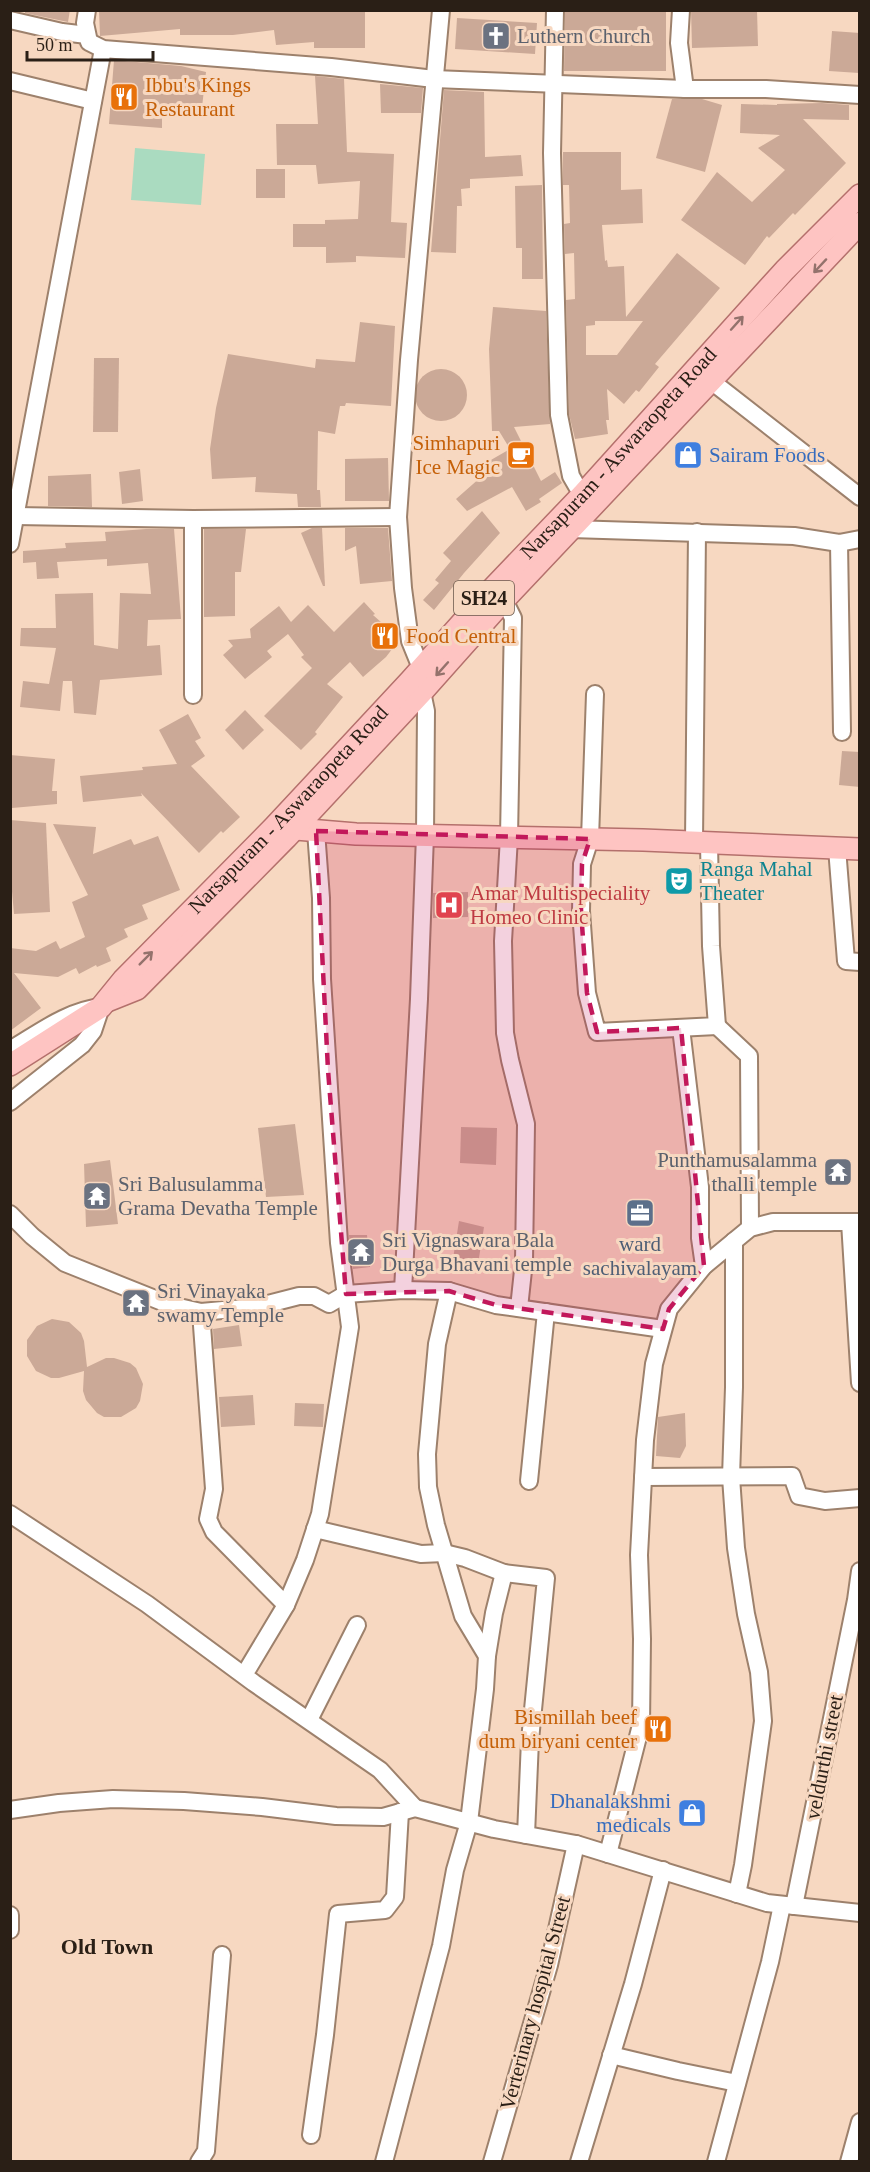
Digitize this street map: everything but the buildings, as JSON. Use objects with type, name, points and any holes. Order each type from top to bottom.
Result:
[{"type":"main road","name":"Narsapuram - Aswaraopeta Road","points":[[10,1065],[104,1004],[123,980],[284,828],[422,692],[571,529],[702,375],[785,270],[860,195]]},
{"type":"main road","name":"Narsapuram - Aswaraopeta Road","points":[[284,828],[421,668],[555,522],[702,375],[860,223]]},
{"type":"main road","points":[[284,828],[425,836],[590,839],[860,849]]},
{"type":"street","points":[[87,10],[85,24],[89,42],[103,49],[331,67],[434,79],[860,94]]},
{"type":"street","points":[[421,668],[410,641],[403,588],[398,517],[409,360],[441,10]]},
{"type":"street","points":[[555,10],[552,153],[559,415],[571,477],[582,495]]},
{"type":"street","points":[[681,10],[679,43],[685,89]]},
{"type":"street","points":[[10,20],[62,32],[87,35]]},
{"type":"street","points":[[10,544],[103,49]]},
{"type":"street","points":[[10,81],[93,101]]},
{"type":"street","points":[[702,375],[860,497]]},
{"type":"street","points":[[16,516],[193,519],[398,517]]},
{"type":"street","points":[[193,519],[191,658],[193,695]]},
{"type":"street","points":[[571,529],[794,536],[839,543],[860,539]]},
{"type":"street","points":[[697,532],[702,843],[717,1026],[749,1056],[750,1228]]},
{"type":"street","points":[[839,543],[842,732]]},
{"type":"street","points":[[504,600],[513,618],[509,837],[503,941],[505,1032],[526,1124],[524,1249],[519,1308]]},
{"type":"street","points":[[403,1290],[419,999],[425,836],[426,711],[422,692]]},
{"type":"street","points":[[595,694],[590,839],[582,864],[581,911],[587,993],[597,1032],[717,1026]]},
{"type":"street","points":[[244,1675],[286,1605],[305,1560],[320,1514],[350,1327],[339,1243],[327,1070],[322,980],[321,898],[316,831]]},
{"type":"street","points":[[837,848],[846,961],[860,962]]},
{"type":"street","points":[[10,1050],[66,1017],[83,1009],[104,1004]]},
{"type":"street","points":[[10,1102],[82,1045],[93,1031],[104,1004]]},
{"type":"street","points":[[681,1028],[700,1186],[700,1238],[704,1266]]},
{"type":"street","points":[[10,1214],[65,1263],[160,1302],[201,1312],[256,1307],[299,1296],[314,1296],[329,1304],[346,1294],[403,1290],[449,1291],[496,1305],[663,1329]]},
{"type":"street","points":[[608,1854],[641,1725],[642,1639],[639,1555],[645,1440],[654,1364],[669,1309],[704,1266],[750,1228],[773,1222],[855,1222],[860,1383]]},
{"type":"street","points":[[734,1241],[734,1387],[731,1477],[736,1548],[746,1614],[759,1672],[763,1721],[744,1865],[737,1894]]},
{"type":"street","points":[[449,1291],[437,1344],[427,1454],[428,1487],[435,1525],[464,1616],[487,1656]]},
{"type":"street","points":[[201,1312],[214,1489],[208,1519],[214,1532],[286,1605]]},
{"type":"street","points":[[529,1480],[546,1312]]},
{"type":"street","points":[[643,1478],[792,1476],[799,1496],[825,1501],[860,1498]]},
{"type":"street","points":[[10,1514],[147,1604],[380,1770],[407,1810],[395,1897],[385,1910],[338,1914],[311,2135]]},
{"type":"street","points":[[315,1529],[421,1554],[444,1553],[465,1558],[504,1573],[546,1578],[530,1740],[526,1835]]},
{"type":"street","name":"veldurthi street","points":[[716,2162],[770,1962],[788,1906],[856,1600],[860,1571]]},
{"type":"street","points":[[384,2162],[441,1946],[455,1870],[470,1822],[487,1656],[504,1573]]},
{"type":"street","points":[[309,1720],[357,1625]]},
{"type":"street","points":[[10,1810],[113,1799],[262,1807],[336,1816],[383,1817],[407,1810],[576,1844],[767,1903],[860,1913]]},
{"type":"street","name":"Verterinary hospital Street","points":[[492,2162],[549,1965],[576,1844]]},
{"type":"street","points":[[579,2162],[633,1984],[663,1870]]},
{"type":"street","points":[[10,1915],[10,1930]]},
{"type":"street","points":[[199,2162],[206,2151],[222,1955]]},
{"type":"street","points":[[611,2055],[737,2083]]},
{"type":"street","points":[[849,2162],[860,2122]]},
{"type":"highlighted area","points":[[316,831],[590,839],[582,864],[581,911],[587,993],[597,1032],[681,1028],[704,1266],[669,1309],[663,1329],[496,1305],[449,1291],[346,1294],[328,1070]]},
{"type":"green space","points":[[135,148],[205,154],[201,205],[131,200]]},
{"type":"place","name":"Luthern Church","points":[[496,36]]},
{"type":"place","name":"Ibbu's Kings Restaurant","points":[[124,97]]},
{"type":"place","name":"Simhapuri Ice Magic","points":[[521,455]]},
{"type":"place","name":"Sairam Foods","points":[[688,455]]},
{"type":"place","name":"Food Central","points":[[385,636]]},
{"type":"place","name":"Ranga Mahal Theater","points":[[679,881]]},
{"type":"place","name":"Amar Multispeciality Homeo Clinic","points":[[449,905]]},
{"type":"place","name":"Punthamusalamma thalli temple","points":[[838,1172]]},
{"type":"place","name":"Sri Balusulamma Grama Devatha Temple","points":[[97,1196]]},
{"type":"place","name":"ward sachivalayam","points":[[640,1213]]},
{"type":"place","name":"Sri Vignaswara Bala Durga Bhavani temple","points":[[361,1252]]},
{"type":"place","name":"Sri Vinayaka swamy Temple","points":[[136,1303]]},
{"type":"place","name":"Bismillah beef dum biryani center","points":[[658,1729]]},
{"type":"place","name":"Dhanalakshmi medicals","points":[[692,1813]]},
{"type":"district","name":"Old Town","points":[[107,1946]]}]
